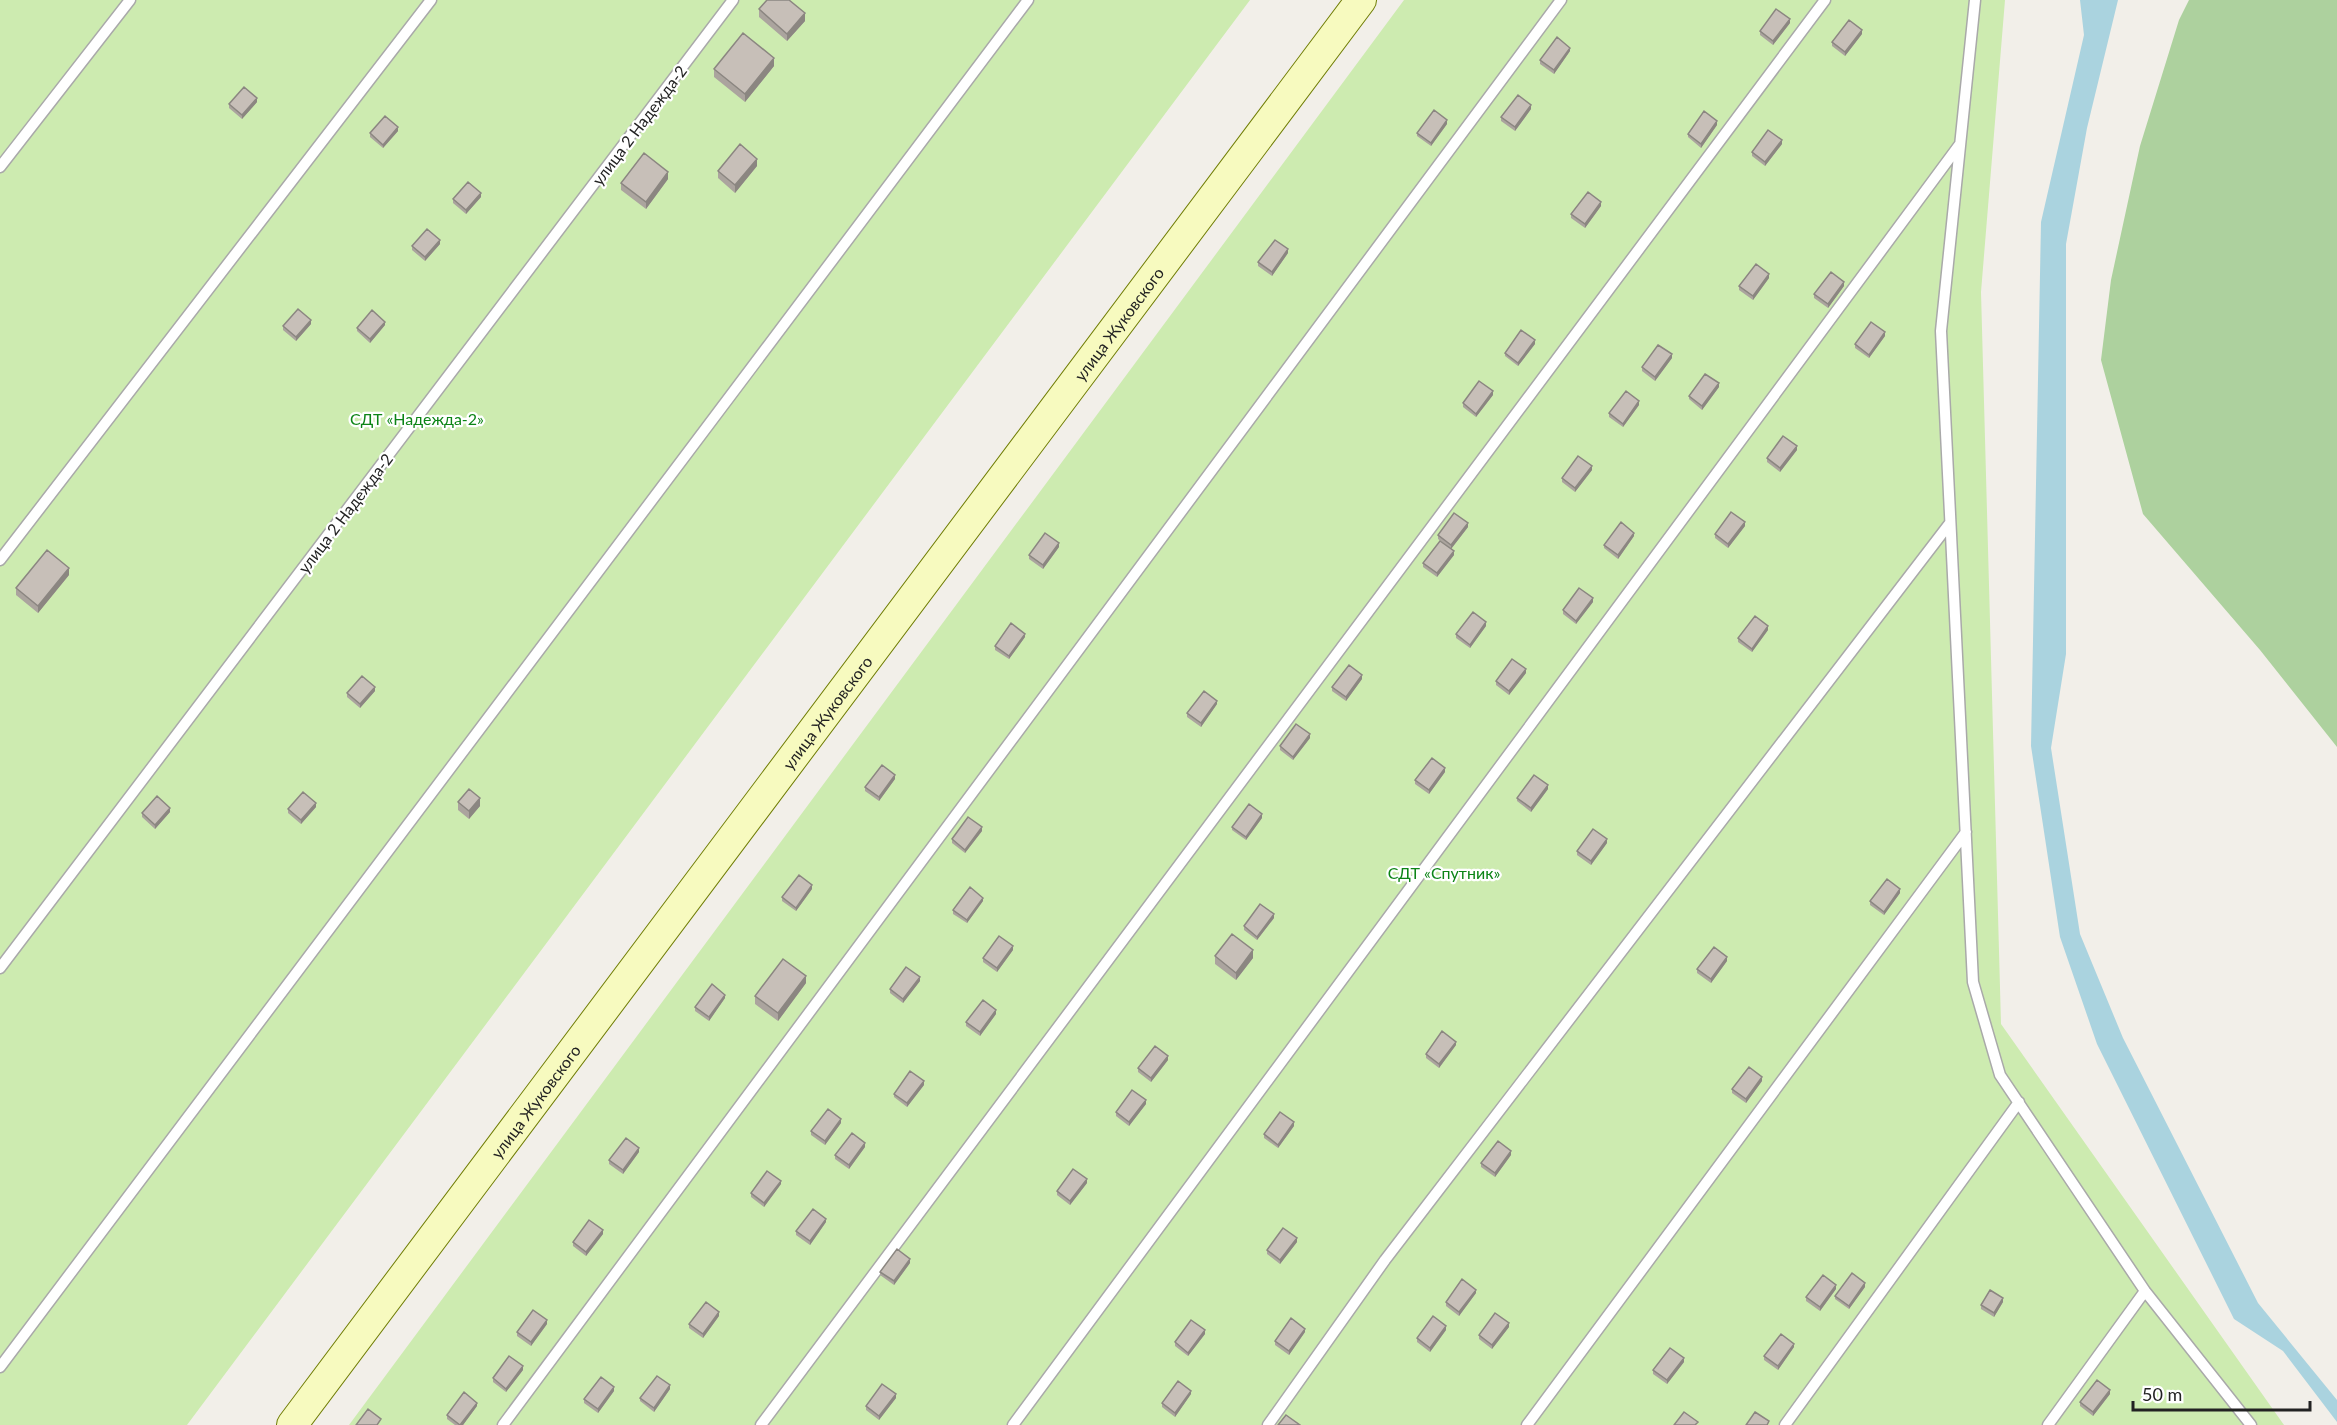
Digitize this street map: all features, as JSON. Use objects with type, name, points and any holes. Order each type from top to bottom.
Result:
[{"type":"main road","name":"улица Жуковского","points":[[292,1425],[1361,0]]},
{"type":"lane","points":[[0,167],[130,0]]},
{"type":"lane","points":[[0,560],[431,0]]},
{"type":"lane","name":"улица 2 Надежда-2","points":[[0,968],[733,0]]},
{"type":"lane","points":[[0,1366],[1028,0]]},
{"type":"lane","points":[[503,1425],[1561,0]]},
{"type":"lane","points":[[761,1425],[1825,0]]},
{"type":"lane","points":[[1975,0],[1941,331],[1973,982],[2000,1075],[2145,1291],[2251,1425]]},
{"type":"lane","points":[[1013,1425],[1960,144]]},
{"type":"lane","points":[[1268,1425],[1385,1260],[1950,523]]},
{"type":"lane","points":[[1527,1425],[1966,832]]},
{"type":"lane","points":[[1785,1425],[2019,1102]]},
{"type":"lane","points":[[2048,1425],[2145,1291]]},
{"type":"green space","name":"СДТ «Надежда-2»","points":[[0,0],[1250,0],[187,1425],[0,1425]]},
{"type":"green space","name":"СДТ «Спутник»","points":[[1404,0],[2005,0],[1981,292],[2001,1024],[2284,1425],[349,1425]]},
{"type":"green space","points":[[2189,0],[2337,0],[2337,747],[2260,650],[2143,514],[2101,360],[2111,280],[2140,146],[2179,20]]},
{"type":"water","points":[[2080,0],[2118,0],[2087,128],[2066,244],[2066,654],[2051,748],[2080,934],[2123,1038],[2258,1303],[2337,1400],[2337,1422],[2283,1351],[2234,1319],[2097,1044],[2060,937],[2031,746],[2041,222],[2084,35]]},
{"type":"building","points":[[767,0],[789,0],[805,13],[787,34],[759,9]]},
{"type":"building","points":[[1776,9],[1790,19],[1773,41],[1760,31]]},
{"type":"building","points":[[1849,20],[1862,30],[1845,52],[1832,42]]},
{"type":"building","points":[[743,33],[774,58],[745,94],[714,69]]},
{"type":"building","points":[[1557,37],[1570,48],[1554,70],[1540,60]]},
{"type":"building","points":[[244,87],[257,98],[242,115],[229,104]]},
{"type":"building","points":[[1518,95],[1531,105],[1515,127],[1501,117]]},
{"type":"building","points":[[1434,110],[1447,120],[1431,143],[1417,133]]},
{"type":"building","points":[[1704,111],[1717,121],[1701,144],[1688,134]]},
{"type":"building","points":[[385,116],[398,127],[383,145],[370,133]]},
{"type":"building","points":[[1768,130],[1782,140],[1765,162],[1752,152]]},
{"type":"building","points":[[740,144],[757,159],[735,185],[718,171]]},
{"type":"building","points":[[644,153],[668,172],[646,202],[621,183]]},
{"type":"building","points":[[468,182],[481,193],[466,210],[453,199]]},
{"type":"building","points":[[1588,192],[1601,202],[1585,224],[1571,214]]},
{"type":"building","points":[[427,229],[440,240],[425,257],[412,246]]},
{"type":"building","points":[[1275,240],[1288,249],[1272,272],[1258,262]]},
{"type":"building","points":[[1756,264],[1769,274],[1753,296],[1739,286]]},
{"type":"building","points":[[1831,272],[1844,282],[1828,304],[1814,294]]},
{"type":"building","points":[[298,309],[311,320],[296,337],[283,326]]},
{"type":"building","points":[[372,310],[385,322],[370,339],[357,328]]},
{"type":"building","points":[[1871,322],[1885,332],[1869,355],[1855,344]]},
{"type":"building","points":[[1521,330],[1535,340],[1518,363],[1505,353]]},
{"type":"building","points":[[1658,345],[1672,354],[1655,377],[1642,367]]},
{"type":"building","points":[[1705,374],[1719,383],[1702,406],[1689,396]]},
{"type":"building","points":[[1479,381],[1493,391],[1476,414],[1463,403]]},
{"type":"building","points":[[1626,391],[1639,401],[1623,424],[1609,413]]},
{"type":"building","points":[[1783,436],[1797,446],[1780,468],[1767,458]]},
{"type":"building","points":[[1578,456],[1592,466],[1575,488],[1562,478]]},
{"type":"building","points":[[1731,512],[1745,522],[1728,544],[1715,534]]},
{"type":"building","points":[[1454,513],[1468,523],[1451,545],[1438,535]]},
{"type":"building","points":[[1621,522],[1634,533],[1618,555],[1604,545]]},
{"type":"building","points":[[1045,533],[1059,543],[1043,565],[1029,555]]},
{"type":"building","points":[[1440,541],[1454,551],[1437,573],[1423,563]]},
{"type":"building","points":[[47,550],[69,568],[38,606],[16,588]]},
{"type":"building","points":[[1579,588],[1593,598],[1576,621],[1563,610]]},
{"type":"building","points":[[1473,612],[1486,622],[1470,645],[1456,634]]},
{"type":"building","points":[[1755,616],[1768,626],[1752,649],[1738,638]]},
{"type":"building","points":[[1011,623],[1025,634],[1009,656],[995,646]]},
{"type":"building","points":[[1512,659],[1526,669],[1509,691],[1496,681]]},
{"type":"building","points":[[1349,665],[1362,675],[1346,697],[1332,687]]},
{"type":"building","points":[[362,676],[375,687],[360,704],[347,693]]},
{"type":"building","points":[[1204,691],[1217,701],[1201,723],[1187,713]]},
{"type":"building","points":[[1296,724],[1310,734],[1293,757],[1280,746]]},
{"type":"building","points":[[1432,758],[1445,768],[1429,790],[1415,780]]},
{"type":"building","points":[[882,765],[895,775],[879,797],[865,787]]},
{"type":"building","points":[[1534,775],[1548,785],[1531,808],[1517,798]]},
{"type":"building","points":[[469,789],[480,798],[469,811],[458,802]]},
{"type":"building","points":[[303,792],[316,803],[301,820],[288,809]]},
{"type":"building","points":[[157,796],[170,808],[155,825],[142,813]]},
{"type":"building","points":[[1249,804],[1262,814],[1246,837],[1232,827]]},
{"type":"building","points":[[968,817],[982,827],[965,850],[952,839]]},
{"type":"building","points":[[1593,829],[1607,839],[1591,861],[1577,851]]},
{"type":"building","points":[[799,875],[812,885],[796,908],[782,897]]},
{"type":"building","points":[[1887,879],[1900,889],[1884,912],[1870,901]]},
{"type":"building","points":[[970,887],[983,898],[967,920],[953,910]]},
{"type":"building","points":[[1260,904],[1274,914],[1257,937],[1244,926]]},
{"type":"building","points":[[1232,934],[1253,950],[1236,973],[1215,956]]},
{"type":"building","points":[[999,936],[1013,946],[997,968],[983,958]]},
{"type":"building","points":[[1714,947],[1727,957],[1711,979],[1697,969]]},
{"type":"building","points":[[783,959],[806,976],[778,1013],[755,996]]},
{"type":"building","points":[[906,967],[920,977],[903,999],[890,989]]},
{"type":"building","points":[[712,984],[725,995],[709,1017],[695,1007]]},
{"type":"building","points":[[983,1000],[996,1010],[980,1032],[966,1022]]},
{"type":"building","points":[[1442,1031],[1456,1042],[1439,1064],[1426,1054]]},
{"type":"building","points":[[1155,1046],[1168,1056],[1151,1078],[1138,1068]]},
{"type":"building","points":[[1749,1067],[1762,1077],[1746,1099],[1732,1089]]},
{"type":"building","points":[[910,1071],[924,1081],[907,1103],[894,1094]]},
{"type":"building","points":[[1132,1090],[1146,1100],[1129,1122],[1116,1112]]},
{"type":"building","points":[[828,1109],[841,1119],[825,1141],[811,1131]]},
{"type":"building","points":[[1280,1112],[1294,1122],[1278,1145],[1264,1134]]},
{"type":"building","points":[[852,1133],[865,1143],[849,1165],[835,1155]]},
{"type":"building","points":[[626,1138],[639,1148],[623,1170],[609,1160]]},
{"type":"building","points":[[1498,1141],[1511,1151],[1495,1173],[1481,1163]]},
{"type":"building","points":[[1073,1169],[1087,1179],[1070,1201],[1057,1191]]},
{"type":"building","points":[[767,1171],[781,1181],[764,1203],[751,1193]]},
{"type":"building","points":[[813,1209],[826,1219],[810,1241],[796,1231]]},
{"type":"building","points":[[589,1220],[603,1230],[586,1252],[573,1242]]},
{"type":"building","points":[[1283,1228],[1297,1238],[1280,1260],[1267,1250]]},
{"type":"building","points":[[897,1249],[910,1259],[894,1281],[880,1272]]},
{"type":"building","points":[[1852,1273],[1865,1283],[1849,1306],[1835,1296]]},
{"type":"building","points":[[1823,1275],[1836,1285],[1820,1307],[1806,1297]]},
{"type":"building","points":[[1462,1279],[1476,1290],[1459,1312],[1446,1302]]},
{"type":"building","points":[[1990,1290],[2003,1298],[1994,1313],[1981,1305]]},
{"type":"building","points":[[706,1302],[719,1312],[703,1334],[689,1324]]},
{"type":"building","points":[[533,1310],[547,1320],[531,1342],[517,1332]]},
{"type":"building","points":[[1495,1313],[1509,1323],[1492,1345],[1479,1335]]},
{"type":"building","points":[[1433,1316],[1446,1326],[1430,1348],[1417,1338]]},
{"type":"building","points":[[1291,1318],[1305,1329],[1289,1351],[1275,1341]]},
{"type":"building","points":[[1191,1320],[1205,1330],[1188,1353],[1175,1342]]},
{"type":"building","points":[[1781,1334],[1794,1344],[1778,1366],[1764,1356]]},
{"type":"building","points":[[1670,1348],[1684,1358],[1667,1380],[1653,1370]]},
{"type":"building","points":[[509,1356],[523,1366],[506,1389],[493,1378]]},
{"type":"building","points":[[657,1376],[670,1385],[654,1408],[640,1398]]},
{"type":"building","points":[[601,1377],[614,1387],[598,1409],[584,1399]]},
{"type":"building","points":[[2097,1380],[2110,1390],[2093,1412],[2080,1402]]},
{"type":"building","points":[[1178,1381],[1191,1391],[1175,1413],[1162,1403]]},
{"type":"building","points":[[882,1384],[896,1394],[879,1416],[866,1406]]},
{"type":"building","points":[[464,1392],[477,1403],[460,1425],[447,1415]]},
{"type":"building","points":[[368,1409],[381,1419],[377,1425],[356,1425]]},
{"type":"building","points":[[1684,1412],[1698,1422],[1695,1425],[1674,1425]]},
{"type":"building","points":[[1755,1412],[1769,1421],[1767,1425],[1746,1425]]},
{"type":"building","points":[[1286,1415],[1300,1425],[1278,1425]]}]
